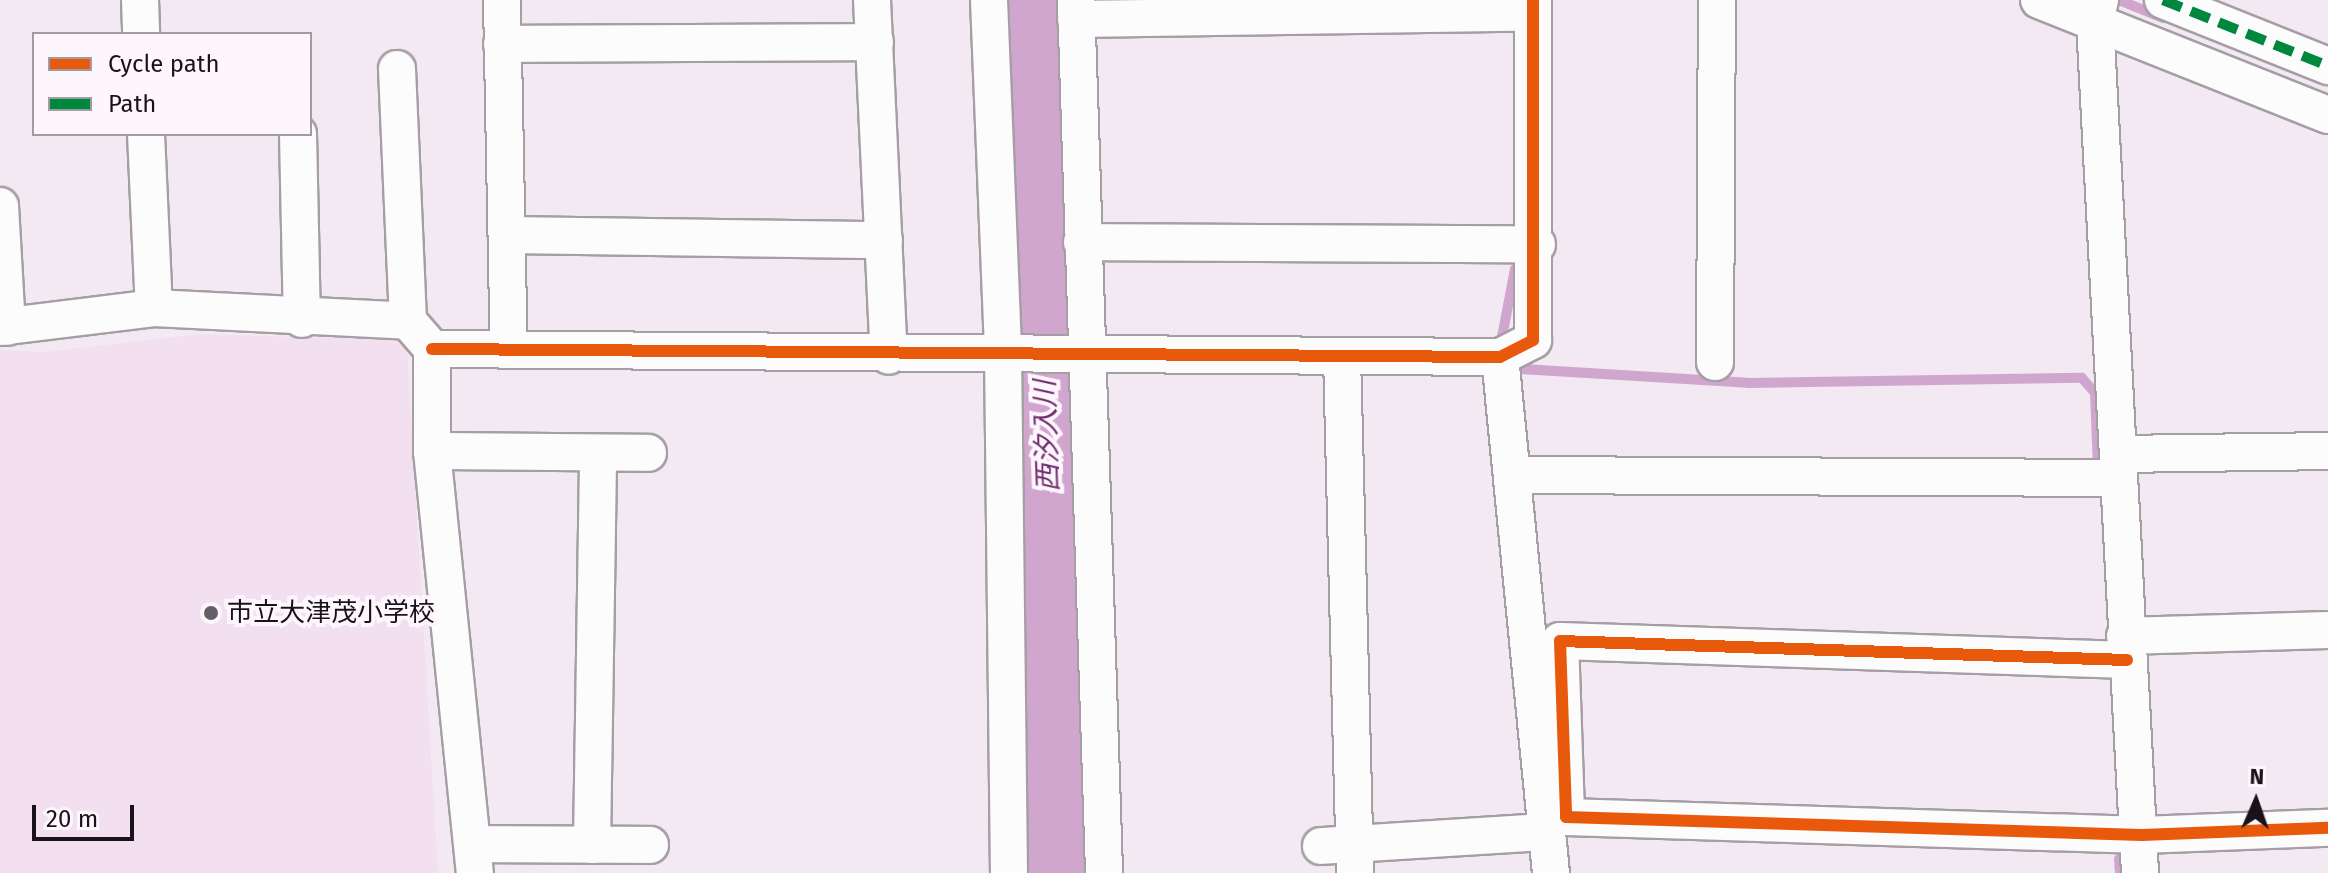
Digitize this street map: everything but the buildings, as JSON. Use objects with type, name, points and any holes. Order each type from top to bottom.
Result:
[{"type":"street","points":[[140,0],[141,32]]},
{"type":"street","points":[[502,0],[509,350]]},
{"type":"street","points":[[872,0],[889,356]]},
{"type":"street","points":[[989,0],[1003,353],[1009,873]]},
{"type":"street","points":[[1715,362],[1717,0]]},
{"type":"street","points":[[2039,0],[2097,11],[2328,115]]},
{"type":"street","points":[[2163,0],[2328,66]]},
{"type":"street","points":[[432,349],[889,356],[1003,353],[1091,354],[1500,357],[1533,340],[1537,244],[1533,6],[1076,10],[1082,242],[1091,354],[1104,873]]},
{"type":"street","points":[[2097,11],[2126,648],[2142,835],[2140,873]]},
{"type":"street","points":[[502,44],[875,42]]},
{"type":"street","points":[[397,69],[408,321],[432,349],[432,451],[475,859],[592,845],[650,845]]},
{"type":"street","points":[[146,136],[154,308]]},
{"type":"street","points":[[298,136],[302,319]]},
{"type":"street","points":[[0,206],[3,327],[154,308],[302,319],[408,321]]},
{"type":"street","points":[[507,235],[884,240]]},
{"type":"street","points":[[1082,242],[1537,244]]},
{"type":"street","points":[[1342,356],[1343,854],[1542,832]]},
{"type":"street","points":[[1500,357],[1542,832],[1551,873]]},
{"type":"street","points":[[432,451],[648,453]]},
{"type":"street","points":[[1512,475],[2117,466],[2328,451]]},
{"type":"street","points":[[592,845],[598,453]]},
{"type":"street","points":[[2328,630],[2126,648],[1560,641],[1566,817],[2142,835],[2328,828]]},
{"type":"shaded area","name":"市立大津茂小学校","points":[[201,334],[395,340],[407,350],[438,873],[0,873],[0,350],[45,352]]},
{"type":"waterway","name":"西汐入川","points":[[1035,0],[1059,873]]},
{"type":"waterway","points":[[2119,0],[2163,18]]},
{"type":"waterway","points":[[1515,269],[1502,337],[1522,369],[1748,383],[2082,378],[2095,393],[2098,467]]},
{"type":"waterway","points":[[2119,859],[2120,873]]},
{"type":"marked path","points":[[2163,0],[2328,66]]},
{"type":"cycle path","points":[[432,349],[1500,357],[1533,340],[1533,0]]},
{"type":"cycle path","points":[[2127,660],[1560,641],[1566,817],[2142,835],[2328,828]]},
{"type":"place","name":"市立大津茂小学校","points":[[211,613]]}]
